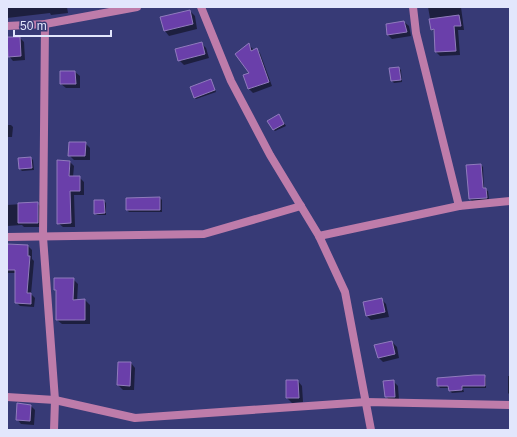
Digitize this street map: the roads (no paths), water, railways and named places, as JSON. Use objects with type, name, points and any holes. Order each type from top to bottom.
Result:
[{"type":"street","points":[[7,26],[45,24],[137,7]]},
{"type":"street","points":[[200,7],[231,81],[270,155],[319,236],[346,292],[371,430]]},
{"type":"street","points":[[413,7],[416,33],[459,206]]},
{"type":"street","points":[[45,24],[43,237],[55,400],[54,430]]},
{"type":"street","points":[[319,236],[459,206],[510,201]]},
{"type":"street","points":[[7,237],[204,234],[301,206]]},
{"type":"street","points":[[7,398],[55,400],[135,418],[366,402],[510,405]]}]
